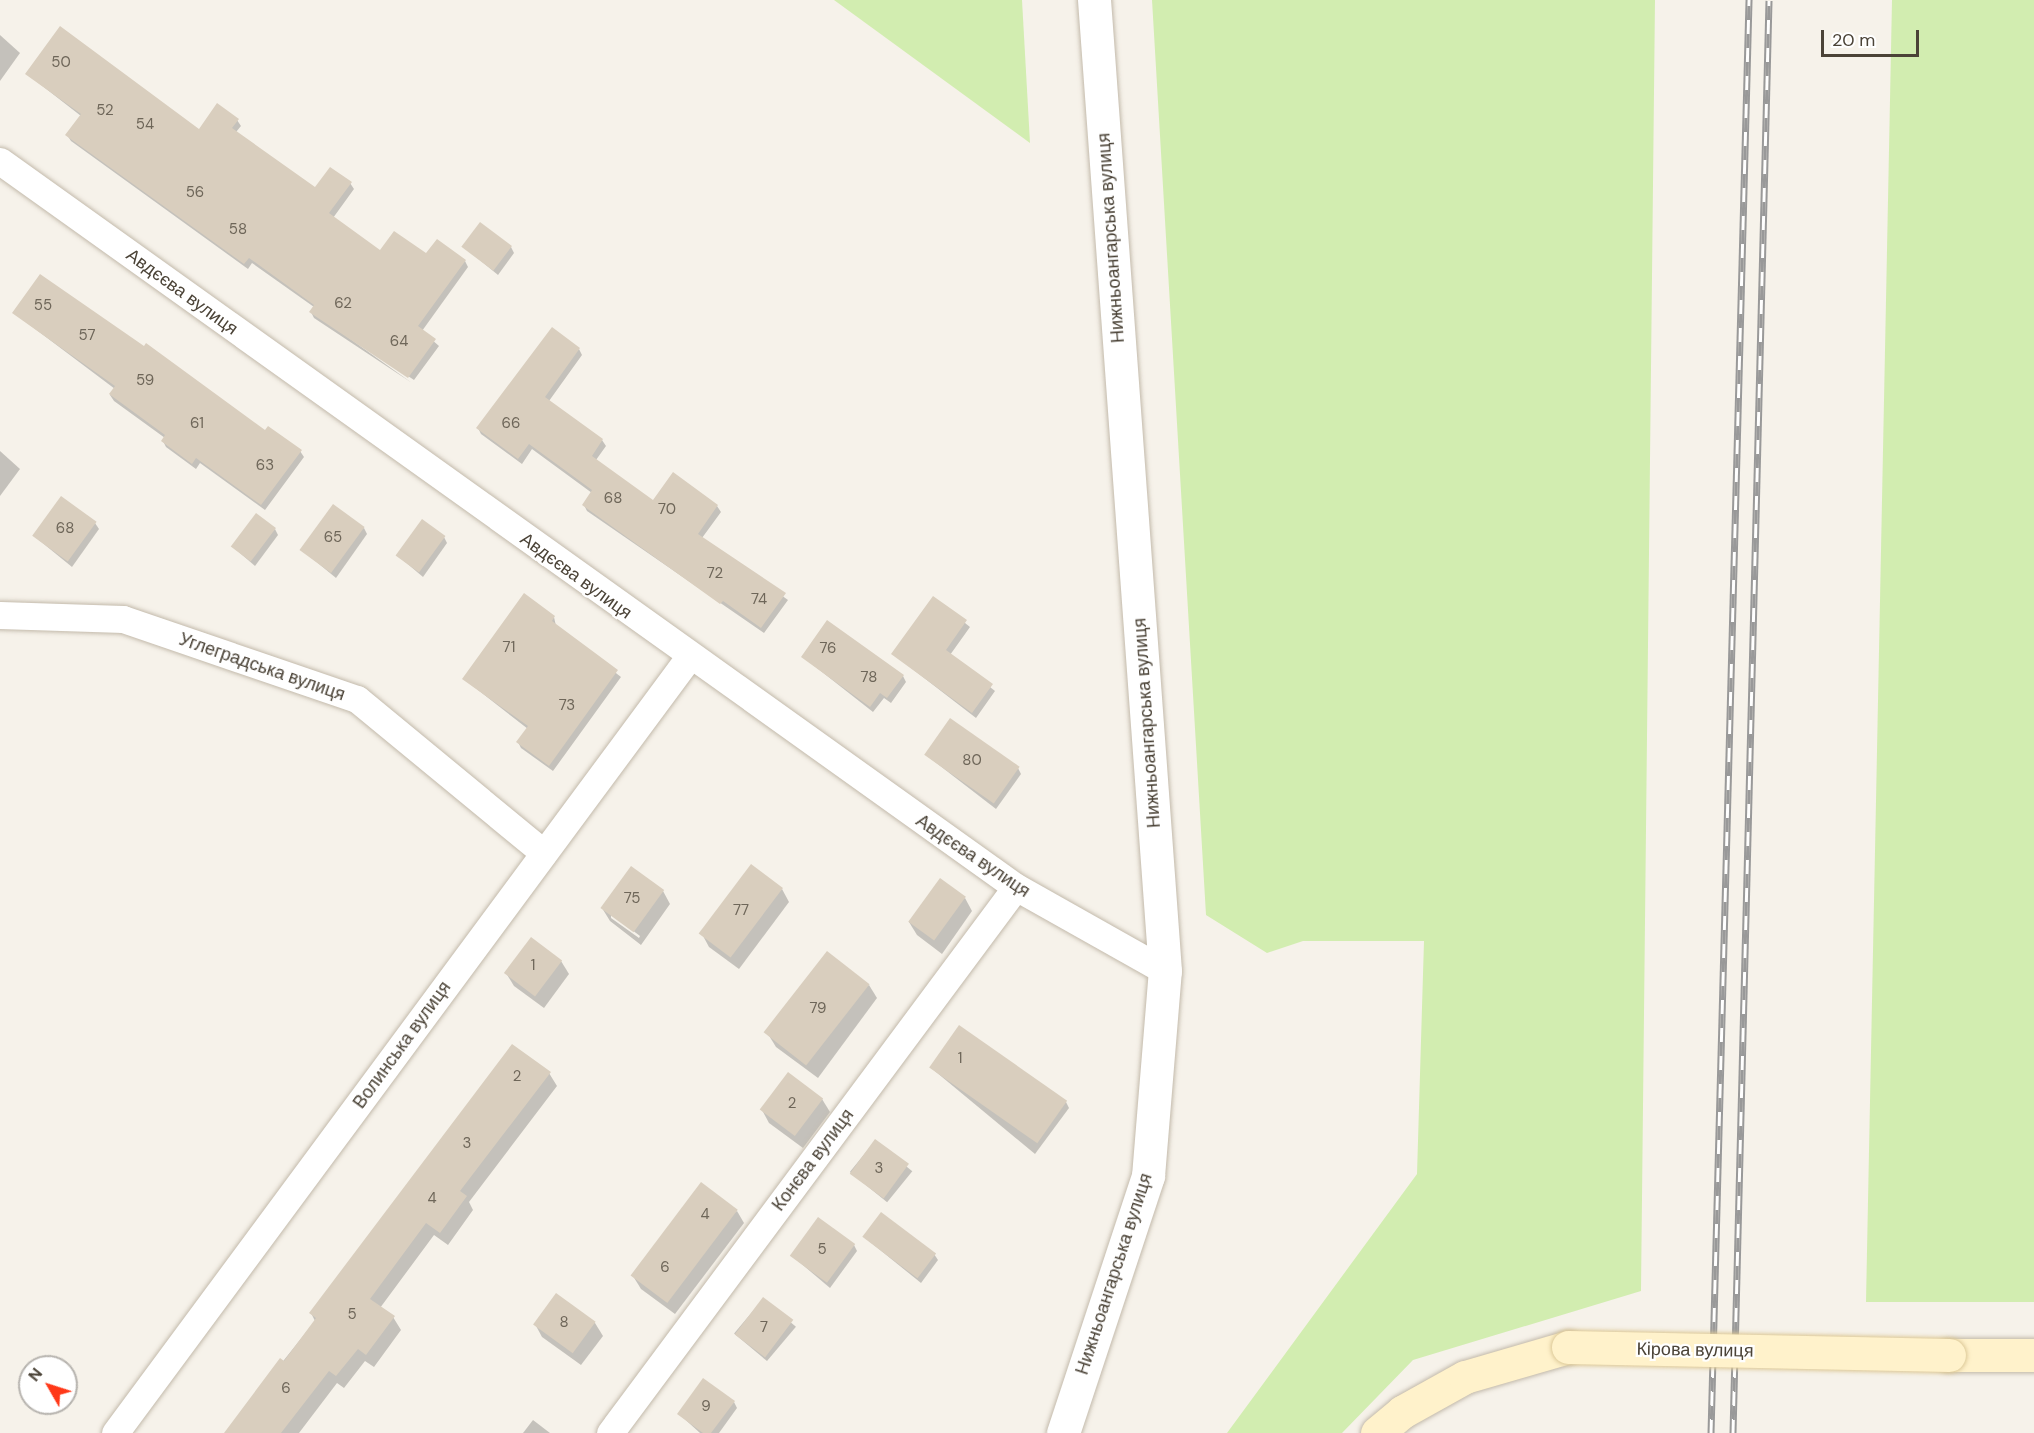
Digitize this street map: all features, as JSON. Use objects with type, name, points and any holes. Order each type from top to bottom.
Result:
[{"type":"main road","name":"Кірова вулиця","points":[[1377,1433],[1402,1412],[1465,1377],[1568,1347],[2034,1355]]},
{"type":"street","name":"Нижньоангарська вулиця","points":[[1063,1433],[1148,1176],[1165,971],[1094,0]]},
{"type":"street","name":"Авдєєва вулиця","points":[[0,161],[689,657],[1016,887],[1165,971]]},
{"type":"street","name":"Углеградська вулиця","points":[[0,615],[123,619],[357,699],[544,853]]},
{"type":"street","name":"Волинська вулиця","points":[[115,1433],[689,657]]},
{"type":"street","name":"Конєва вулиця","points":[[610,1433],[1016,887]]},
{"type":"green space","points":[[834,0],[1022,0],[1030,143]]},
{"type":"green space","points":[[1152,0],[1655,0],[1641,1291],[1413,1360],[1342,1433],[1227,1433],[1417,1174],[1424,941],[1303,941],[1267,953],[1206,915]]},
{"type":"green space","points":[[1892,0],[2034,0],[2034,1302],[1866,1302]]},
{"type":"building","points":[[60,26],[199,129],[217,103],[239,119],[232,128],[315,187],[330,167],[352,182],[329,213],[380,250],[394,231],[426,253],[437,239],[466,260],[418,326],[436,339],[408,378],[309,312],[314,305],[249,258],[244,264],[65,135],[81,114],[25,74]]},
{"type":"building","points":[[480,222],[512,246],[493,271],[461,247]]},
{"type":"building","points":[[40,274],[144,346],[146,343],[265,430],[268,426],[302,450],[261,505],[196,458],[192,464],[161,441],[165,435],[109,394],[115,386],[12,313]]},
{"type":"building","points":[[552,327],[580,348],[545,397],[603,439],[592,456],[653,500],[673,472],[718,505],[698,534],[786,593],[761,628],[723,601],[720,604],[582,505],[592,490],[529,444],[518,459],[476,428]]},
{"type":"building","points":[[61,496],[97,522],[68,562],[32,536]]},
{"type":"building","points":[[333,504],[365,527],[331,573],[299,550]]},
{"type":"building","points":[[256,513],[276,528],[251,562],[231,547]]},
{"type":"building","points":[[422,519],[445,536],[419,572],[396,555]]},
{"type":"building","points":[[524,593],[555,616],[552,621],[618,670],[549,766],[516,742],[528,726],[462,679]]},
{"type":"building","points":[[933,596],[967,620],[946,650],[993,684],[972,713],[891,654]]},
{"type":"building","points":[[827,620],[904,675],[887,698],[880,693],[870,707],[801,657]]},
{"type":"building","points":[[950,718],[1020,767],[994,804],[924,755]]},
{"type":"building","points":[[751,864],[783,888],[731,958],[699,933]]},
{"type":"building","points":[[631,866],[664,890],[634,932],[600,908]]},
{"type":"building","points":[[940,878],[966,897],[934,940],[908,922]]},
{"type":"building","points":[[531,937],[562,960],[535,996],[504,973]]},
{"type":"building","points":[[827,951],[870,984],[806,1065],[764,1032]]},
{"type":"building","points":[[959,1025],[1067,1101],[1037,1143],[929,1068]]},
{"type":"building","points":[[512,1044],[551,1072],[460,1191],[467,1196],[440,1233],[426,1223],[370,1299],[395,1316],[366,1355],[358,1349],[336,1376],[329,1371],[281,1433],[224,1433],[280,1358],[284,1361],[316,1318],[309,1313]]},
{"type":"building","points":[[788,1072],[823,1098],[795,1136],[760,1110]]},
{"type":"building","points":[[875,1139],[909,1164],[884,1198],[850,1174]]},
{"type":"building","points":[[701,1182],[738,1210],[667,1303],[631,1275]]},
{"type":"building","points":[[881,1212],[936,1254],[917,1278],[862,1237]]},
{"type":"building","points":[[818,1217],[855,1244],[827,1283],[790,1256]]},
{"type":"building","points":[[556,1293],[596,1322],[573,1353],[533,1325]]},
{"type":"building","points":[[763,1297],[793,1320],[765,1357],[735,1335]]},
{"type":"building","points":[[703,1378],[735,1401],[711,1433],[703,1433],[677,1414]]},
{"type":"railway","points":[[1711,1433],[1749,0]]},
{"type":"railway","points":[[1733,1433],[1769,0]]}]
